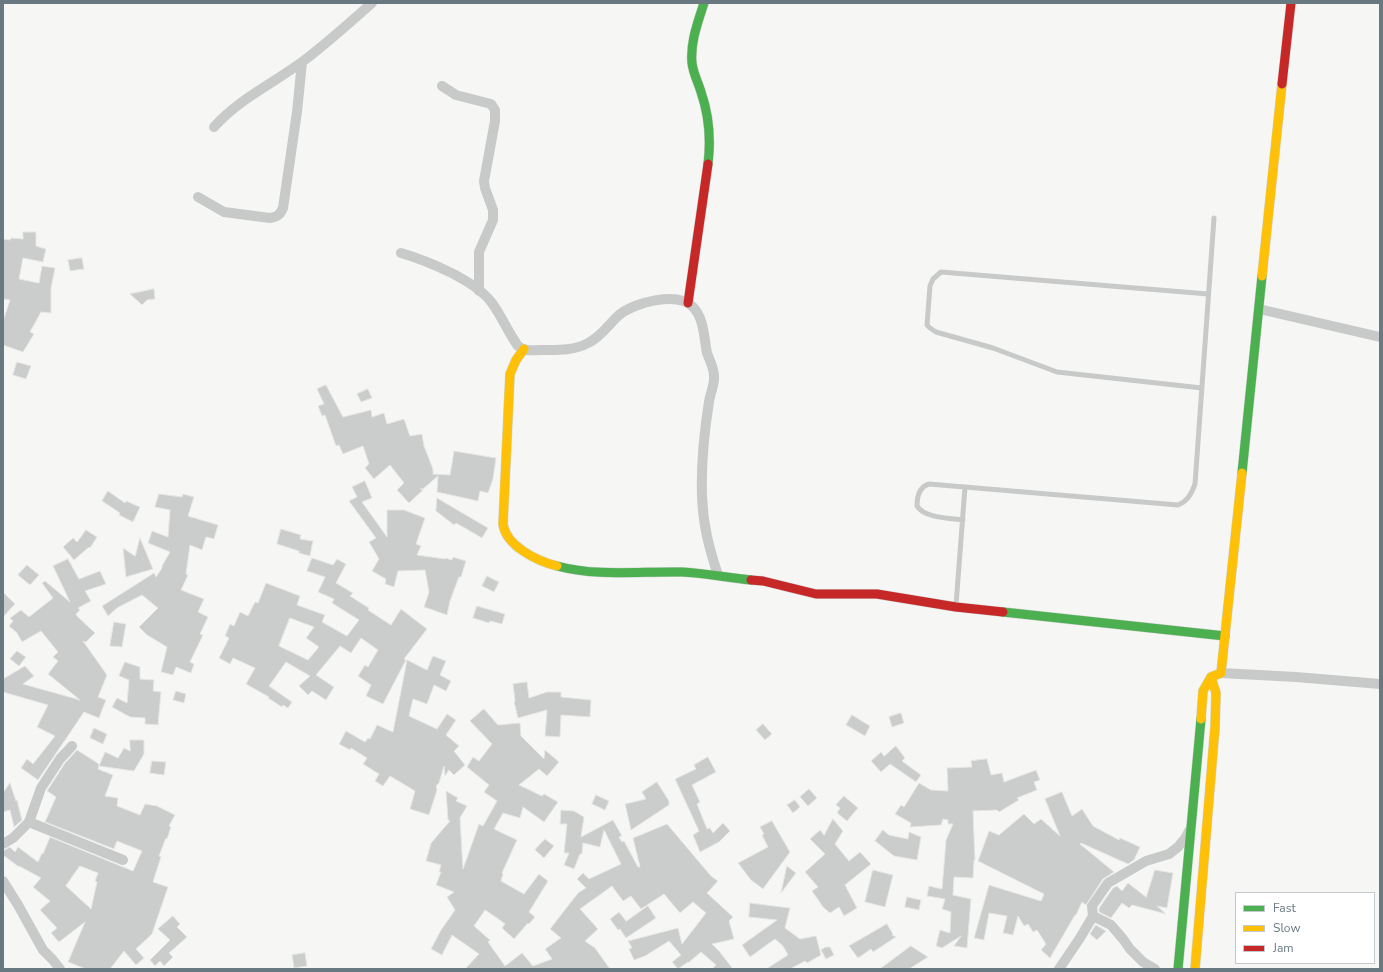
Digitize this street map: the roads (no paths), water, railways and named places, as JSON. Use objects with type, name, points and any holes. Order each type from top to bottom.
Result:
[{"type":"street","points":[[214,127],[239,103],[302,62],[372,3]]},
{"type":"street","points":[[688,303],[710,146],[708,117],[692,63],[692,48],[704,3]]},
{"type":"street","points":[[1221,673],[1291,3]]},
{"type":"street","points":[[198,198],[224,212],[270,218],[281,213],[297,112],[302,62]]},
{"type":"street","points":[[442,86],[456,95],[492,104],[495,110],[495,121],[484,181],[493,210],[493,220],[479,252],[479,291]]},
{"type":"street","points":[[401,253],[437,266],[479,291],[492,303],[516,344],[524,350],[529,351],[579,347],[595,339],[620,314],[663,299],[672,299],[688,303],[697,312],[701,322],[714,374],[705,434],[702,495],[704,529],[718,575]]},
{"type":"street","points":[[1259,309],[1380,338]]},
{"type":"street","points":[[524,350],[516,360],[510,374],[503,524],[504,531],[507,537],[514,544],[530,555],[560,568],[596,573],[682,572],[718,575],[726,578],[763,581],[816,594],[877,594],[956,607],[1225,636]]},
{"type":"street","points":[[1178,969],[1203,692],[1211,677],[1221,673],[1380,684]]},
{"type":"street","points":[[1195,969],[1215,727],[1216,693],[1211,677]]},
{"type":"street","points":[[3,844],[14,838],[29,822],[41,788],[60,759],[72,746]]},
{"type":"street","points":[[29,822],[123,860]]},
{"type":"street","points":[[1059,969],[1093,916],[1092,906],[1108,883],[1146,860],[1169,854],[1178,847],[1186,837],[1191,827]]},
{"type":"street","points":[[3,881],[43,950],[60,969]]},
{"type":"street","points":[[1093,916],[1117,931],[1130,949],[1143,962],[1155,969]]},
{"type":"lane","points":[[963,520],[929,514],[919,509],[917,506],[917,501],[921,488],[929,484],[1178,506],[1189,497],[1195,484],[1214,218]]},
{"type":"lane","points":[[1202,388],[1057,372],[993,348],[936,332],[928,325],[930,286],[933,279],[941,272],[1208,294]]},
{"type":"lane","points":[[956,607],[965,487]]}]
